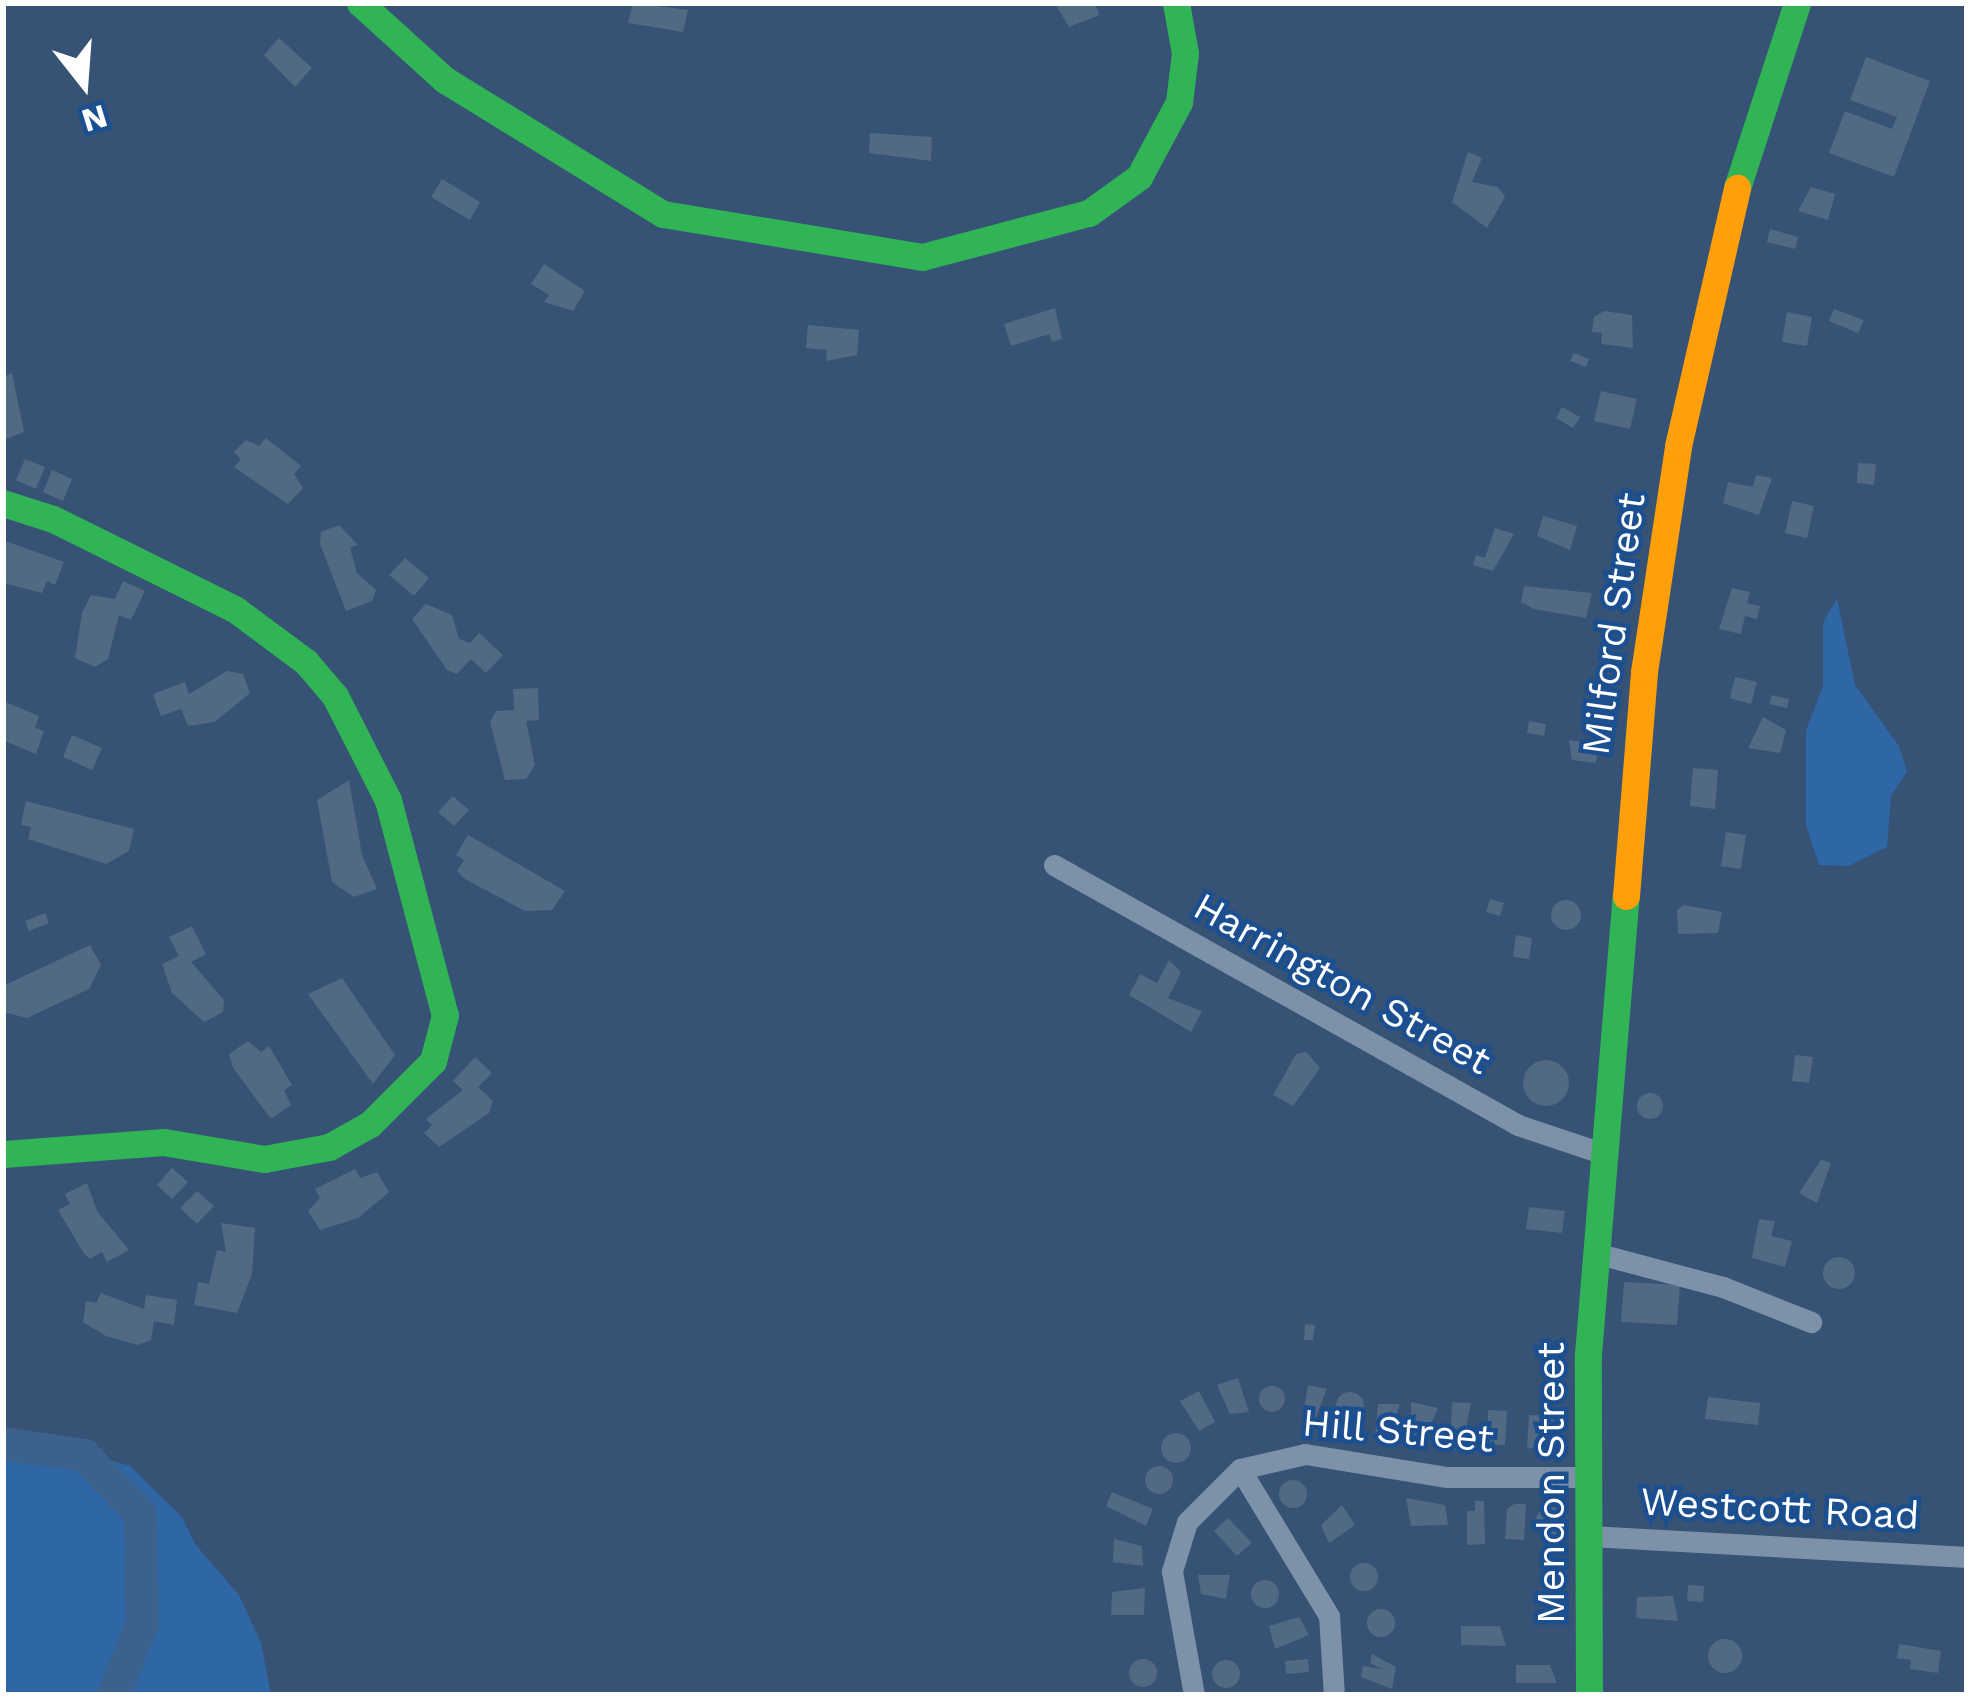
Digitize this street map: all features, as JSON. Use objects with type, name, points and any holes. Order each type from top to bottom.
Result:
[{"type":"street","points":[[360,3],[446,80],[663,214],[922,257],[1089,213],[1139,177],[1179,102],[1185,53],[1176,3]]},
{"type":"street","name":"Milford Street","points":[[1594,1262],[1636,743],[1668,503],[1744,159],[1796,3]]},
{"type":"street","points":[[3,503],[236,610],[306,662],[335,696],[388,800],[445,1015],[434,1061],[370,1124],[329,1147],[264,1159],[200,1143],[3,1154]]},
{"type":"street","name":"Harrington Street","points":[[1054,865],[1518,1125],[1600,1154]]},
{"type":"street","points":[[1594,1262],[1723,1287],[1811,1322]]},
{"type":"street","name":"Mendon Street","points":[[1589,1695],[1594,1262]]},
{"type":"street","name":"Hill Street","points":[[1240,1469],[1305,1454],[1447,1477],[1589,1478]]},
{"type":"street","points":[[1194,1695],[1172,1571],[1187,1522],[1240,1469],[1329,1616],[1334,1695]]},
{"type":"street","name":"Westcott Road","points":[[1590,1536],[1967,1557]]},
{"type":"shaded area","points":[[1837,598],[1855,685],[1899,746],[1907,772],[1891,796],[1887,847],[1849,866],[1819,865],[1806,825],[1806,730],[1823,686],[1823,623]]},
{"type":"shaded area","points":[[44,1440],[130,1466],[182,1517],[196,1545],[239,1595],[261,1643],[271,1695],[3,1695],[3,1443]]},
{"type":"building","points":[[633,3],[688,10],[683,32],[628,23]]},
{"type":"building","points":[[1095,3],[1099,15],[1069,27],[1056,5]]},
{"type":"building","points":[[279,38],[312,68],[295,87],[264,55]]},
{"type":"building","points":[[1866,57],[1930,81],[1894,177],[1829,153],[1845,111],[1892,129],[1897,117],[1850,100]]},
{"type":"building","points":[[870,133],[932,137],[931,161],[869,153]]},
{"type":"building","points":[[1468,152],[1482,158],[1472,182],[1498,187],[1505,197],[1487,228],[1452,202]]},
{"type":"building","points":[[442,179],[480,202],[470,220],[431,197]]},
{"type":"building","points":[[1811,187],[1835,194],[1828,220],[1798,211]]},
{"type":"building","points":[[1770,229],[1798,237],[1795,249],[1767,242]]},
{"type":"building","points":[[544,264],[585,291],[573,311],[544,302],[549,295],[531,284]]},
{"type":"building","points":[[1055,308],[1062,339],[1052,342],[1049,334],[1011,346],[1004,324]]},
{"type":"building","points":[[1834,309],[1864,320],[1858,333],[1829,321]]},
{"type":"building","points":[[1604,311],[1632,315],[1633,348],[1601,344],[1602,333],[1592,332],[1594,317]]},
{"type":"building","points":[[1787,312],[1812,317],[1807,346],[1782,342]]},
{"type":"building","points":[[808,325],[859,330],[857,355],[826,361],[827,350],[806,348]]},
{"type":"building","points":[[1574,353],[1589,359],[1586,367],[1570,361]]},
{"type":"building","points":[[12,373],[24,432],[6,439],[3,377]]},
{"type":"building","points":[[1601,391],[1637,399],[1630,429],[1594,421]]},
{"type":"building","points":[[1562,407],[1580,417],[1573,428],[1556,418]]},
{"type":"building","points":[[266,438],[301,466],[294,474],[303,488],[288,504],[234,467],[241,459],[234,452],[246,440],[259,446]]},
{"type":"building","points":[[25,459],[45,467],[36,489],[16,480]]},
{"type":"building","points":[[1858,463],[1876,464],[1874,485],[1857,483]]},
{"type":"building","points":[[52,470],[72,479],[63,501],[43,492]]},
{"type":"building","points":[[1756,475],[1772,478],[1759,515],[1723,503],[1728,482],[1753,487]]},
{"type":"building","points":[[1792,501],[1814,506],[1807,538],[1785,533]]},
{"type":"building","points":[[1543,516],[1577,526],[1570,550],[1537,536]]},
{"type":"building","points":[[339,525],[358,545],[350,548],[357,573],[376,590],[372,601],[346,611],[320,544],[321,532]]},
{"type":"building","points":[[1495,528],[1514,534],[1493,571],[1473,565],[1476,555],[1485,558]]},
{"type":"building","points":[[3,540],[64,562],[55,585],[47,581],[42,593],[3,583]]},
{"type":"building","points":[[405,558],[429,578],[414,596],[389,575]]},
{"type":"building","points":[[123,581],[145,591],[131,620],[119,615],[108,659],[95,667],[75,658],[82,613],[91,595],[115,599]]},
{"type":"building","points":[[1524,586],[1592,593],[1586,618],[1534,609],[1521,602]]},
{"type":"building","points":[[1732,588],[1750,592],[1747,603],[1760,606],[1757,619],[1745,616],[1741,634],[1719,629]]},
{"type":"building","points":[[426,604],[452,615],[459,639],[470,643],[479,633],[503,655],[486,673],[471,659],[457,674],[447,670],[412,619]]},
{"type":"building","points":[[227,671],[243,674],[250,693],[215,722],[188,726],[181,709],[161,716],[153,694],[185,682],[189,694]]},
{"type":"building","points":[[1735,677],[1757,682],[1751,704],[1730,698]]},
{"type":"building","points":[[538,688],[539,720],[526,721],[535,765],[526,779],[505,780],[490,722],[496,711],[514,710],[513,689]]},
{"type":"building","points":[[1772,695],[1789,699],[1787,708],[1769,704]]},
{"type":"building","points":[[3,701],[39,716],[35,728],[44,731],[36,754],[3,740]]},
{"type":"building","points":[[1763,717],[1786,730],[1780,753],[1748,748]]},
{"type":"building","points":[[1529,721],[1546,724],[1544,736],[1527,733]]},
{"type":"building","points":[[72,735],[102,748],[92,770],[63,757]]},
{"type":"building","points":[[1569,740],[1599,744],[1596,763],[1572,760]]},
{"type":"building","points":[[1693,768],[1718,770],[1715,809],[1690,806]]},
{"type":"building","points":[[349,780],[362,855],[377,889],[354,897],[332,882],[317,800]]},
{"type":"building","points":[[453,796],[469,810],[454,826],[438,812]]},
{"type":"building","points":[[26,801],[134,829],[129,851],[106,864],[28,839],[31,827],[21,825]]},
{"type":"building","points":[[1726,832],[1746,835],[1741,869],[1721,866]]},
{"type":"building","points":[[468,835],[565,891],[552,910],[525,911],[465,879],[457,871],[464,860],[456,855]]},
{"type":"building","points":[[1490,899],[1504,903],[1500,916],[1486,912]]},
{"type":"building","points":[[1566,900],[1577,904],[1581,915],[1577,926],[1566,930],[1555,926],[1551,915],[1555,904]]},
{"type":"building","points":[[1684,905],[1722,912],[1718,933],[1678,934],[1677,910]]},
{"type":"building","points":[[45,913],[49,923],[29,931],[25,921]]},
{"type":"building","points":[[192,926],[206,954],[191,962],[224,1000],[223,1012],[204,1022],[172,993],[162,964],[179,956],[169,937]]},
{"type":"building","points":[[1516,935],[1532,938],[1529,959],[1513,957]]},
{"type":"building","points":[[90,945],[101,965],[89,989],[27,1018],[3,1012],[3,986]]},
{"type":"building","points":[[1169,960],[1181,972],[1168,998],[1202,1011],[1191,1032],[1129,995],[1140,974],[1157,983]]},
{"type":"building","points":[[342,978],[395,1055],[373,1084],[308,994]]},
{"type":"building","points":[[248,1041],[261,1052],[269,1046],[292,1085],[284,1090],[291,1105],[271,1119],[233,1068],[229,1054]]},
{"type":"building","points":[[1306,1052],[1320,1068],[1293,1106],[1273,1095],[1296,1054]]},
{"type":"building","points":[[1795,1055],[1813,1057],[1809,1083],[1792,1081]]},
{"type":"building","points":[[475,1057],[492,1073],[478,1087],[493,1101],[489,1113],[439,1147],[424,1133],[432,1125],[426,1119],[463,1090],[453,1081]]},
{"type":"building","points":[[1546,1060],[1563,1066],[1569,1083],[1563,1100],[1546,1106],[1529,1100],[1523,1083],[1529,1066]]},
{"type":"building","points":[[1650,1093],[1663,1106],[1650,1119],[1637,1106]]},
{"type":"building","points":[[1821,1160],[1831,1163],[1817,1203],[1799,1193]]},
{"type":"building","points":[[172,1168],[188,1182],[172,1199],[157,1185]]},
{"type":"building","points":[[355,1169],[360,1178],[377,1172],[389,1192],[358,1218],[320,1230],[308,1211],[320,1198],[315,1189]]},
{"type":"building","points":[[87,1183],[97,1211],[129,1250],[107,1262],[102,1252],[90,1259],[83,1252],[58,1210],[70,1204],[65,1194]]},
{"type":"building","points":[[197,1191],[214,1206],[197,1224],[180,1208]]},
{"type":"building","points":[[1529,1207],[1565,1211],[1562,1233],[1526,1229]]},
{"type":"building","points":[[1759,1219],[1775,1221],[1771,1236],[1792,1241],[1785,1267],[1752,1258]]},
{"type":"building","points":[[221,1223],[255,1228],[252,1274],[237,1313],[194,1305],[198,1282],[209,1284],[217,1250],[226,1252]]},
{"type":"building","points":[[1839,1257],[1850,1262],[1855,1273],[1850,1284],[1839,1289],[1828,1284],[1823,1273],[1828,1262]]},
{"type":"building","points":[[1624,1282],[1680,1285],[1677,1325],[1621,1322]]},
{"type":"building","points":[[101,1293],[144,1309],[146,1295],[177,1300],[174,1325],[154,1321],[151,1340],[138,1345],[106,1336],[83,1322],[86,1301],[96,1303]]},
{"type":"building","points":[[1305,1324],[1315,1325],[1313,1340],[1304,1340]]},
{"type":"building","points":[[1238,1378],[1249,1412],[1230,1414],[1217,1385]]},
{"type":"building","points":[[1308,1385],[1327,1389],[1314,1422],[1302,1420]]},
{"type":"building","points":[[1272,1386],[1285,1399],[1272,1412],[1259,1399]]},
{"type":"building","points":[[1199,1391],[1215,1422],[1199,1431],[1180,1401]]},
{"type":"building","points":[[1350,1392],[1360,1396],[1364,1406],[1360,1416],[1350,1420],[1340,1416],[1336,1406],[1340,1396]]},
{"type":"building","points":[[1708,1397],[1760,1403],[1758,1425],[1705,1419]]},
{"type":"building","points":[[1411,1402],[1438,1408],[1424,1441],[1411,1438]]},
{"type":"building","points":[[1452,1402],[1471,1403],[1462,1450],[1450,1449]]},
{"type":"building","points":[[1378,1404],[1400,1404],[1388,1439],[1375,1436]]},
{"type":"building","points":[[1488,1410],[1507,1411],[1505,1445],[1487,1444]]},
{"type":"building","points":[[1529,1415],[1563,1416],[1563,1436],[1545,1435],[1545,1445],[1527,1449]]},
{"type":"building","points":[[1176,1433],[1187,1437],[1191,1448],[1187,1459],[1176,1463],[1165,1459],[1161,1448],[1165,1437]]},
{"type":"building","points":[[1159,1466],[1169,1470],[1173,1480],[1169,1490],[1159,1494],[1149,1490],[1145,1480],[1149,1470]]},
{"type":"building","points":[[1293,1480],[1303,1484],[1307,1494],[1303,1504],[1293,1508],[1283,1504],[1279,1494],[1283,1484]]},
{"type":"building","points":[[1112,1492],[1153,1509],[1146,1526],[1106,1506]]},
{"type":"building","points":[[1406,1498],[1445,1505],[1448,1525],[1411,1526]]},
{"type":"building","points":[[1475,1501],[1484,1501],[1485,1544],[1467,1545],[1467,1511],[1475,1511]]},
{"type":"building","points":[[1526,1504],[1524,1540],[1505,1539],[1507,1509]]},
{"type":"building","points":[[1342,1505],[1355,1525],[1329,1543],[1321,1525]]},
{"type":"building","points":[[1550,1507],[1560,1511],[1564,1521],[1560,1531],[1550,1535],[1540,1531],[1536,1521],[1540,1511]]},
{"type":"building","points":[[1228,1518],[1252,1543],[1237,1556],[1214,1531]]},
{"type":"building","points":[[1114,1539],[1142,1546],[1143,1566],[1113,1562]]},
{"type":"building","points":[[1364,1563],[1374,1567],[1378,1577],[1374,1587],[1364,1591],[1354,1587],[1350,1577],[1354,1567]]},
{"type":"building","points":[[1198,1575],[1230,1575],[1226,1599],[1201,1594]]},
{"type":"building","points":[[1265,1580],[1275,1584],[1279,1594],[1275,1604],[1265,1608],[1255,1604],[1251,1594],[1255,1584]]},
{"type":"building","points":[[1688,1585],[1704,1586],[1703,1602],[1687,1601]]},
{"type":"building","points":[[1145,1588],[1144,1615],[1111,1615],[1112,1592]]},
{"type":"building","points":[[1673,1596],[1678,1621],[1636,1618],[1637,1597]]},
{"type":"building","points":[[1381,1609],[1391,1613],[1395,1623],[1391,1633],[1381,1637],[1371,1633],[1367,1623],[1371,1613]]},
{"type":"building","points":[[1299,1617],[1309,1635],[1275,1649],[1269,1626]]},
{"type":"building","points":[[1461,1626],[1500,1626],[1506,1646],[1461,1645]]},
{"type":"building","points":[[1725,1639],[1737,1644],[1742,1656],[1737,1668],[1725,1673],[1713,1668],[1708,1656],[1713,1644]]},
{"type":"building","points":[[1899,1644],[1941,1651],[1938,1673],[1910,1669],[1911,1660],[1897,1658]]},
{"type":"building","points":[[1372,1654],[1396,1667],[1392,1689],[1361,1677],[1363,1666],[1382,1669],[1370,1663]]},
{"type":"building","points":[[1143,1659],[1153,1663],[1157,1673],[1153,1683],[1143,1687],[1133,1683],[1129,1673],[1133,1663]]},
{"type":"building","points":[[1308,1659],[1309,1672],[1286,1674],[1285,1661]]},
{"type":"building","points":[[1226,1660],[1236,1664],[1240,1674],[1236,1684],[1226,1688],[1216,1684],[1212,1674],[1216,1664]]},
{"type":"building","points":[[1516,1665],[1550,1665],[1557,1683],[1516,1683]]},
{"type":"waterway","points":[[3,1443],[84,1455],[140,1514],[142,1623],[113,1695]]},
{"type":"traffic: fast","points":[[360,3],[445,80],[663,214],[922,257],[1089,213],[1139,177],[1179,102],[1185,53],[1176,3]]},
{"type":"traffic: fast","points":[[1737,188],[1797,3]]},
{"type":"traffic: fast","points":[[3,503],[53,519],[236,610],[306,662],[335,696],[388,800],[445,1015],[433,1061],[370,1124],[329,1147],[264,1159],[164,1142],[3,1154]]},
{"type":"traffic: fast","points":[[1589,1695],[1588,1354],[1626,896]]},
{"type":"traffic: slow","points":[[1626,896],[1644,672],[1678,446],[1737,188]]}]
